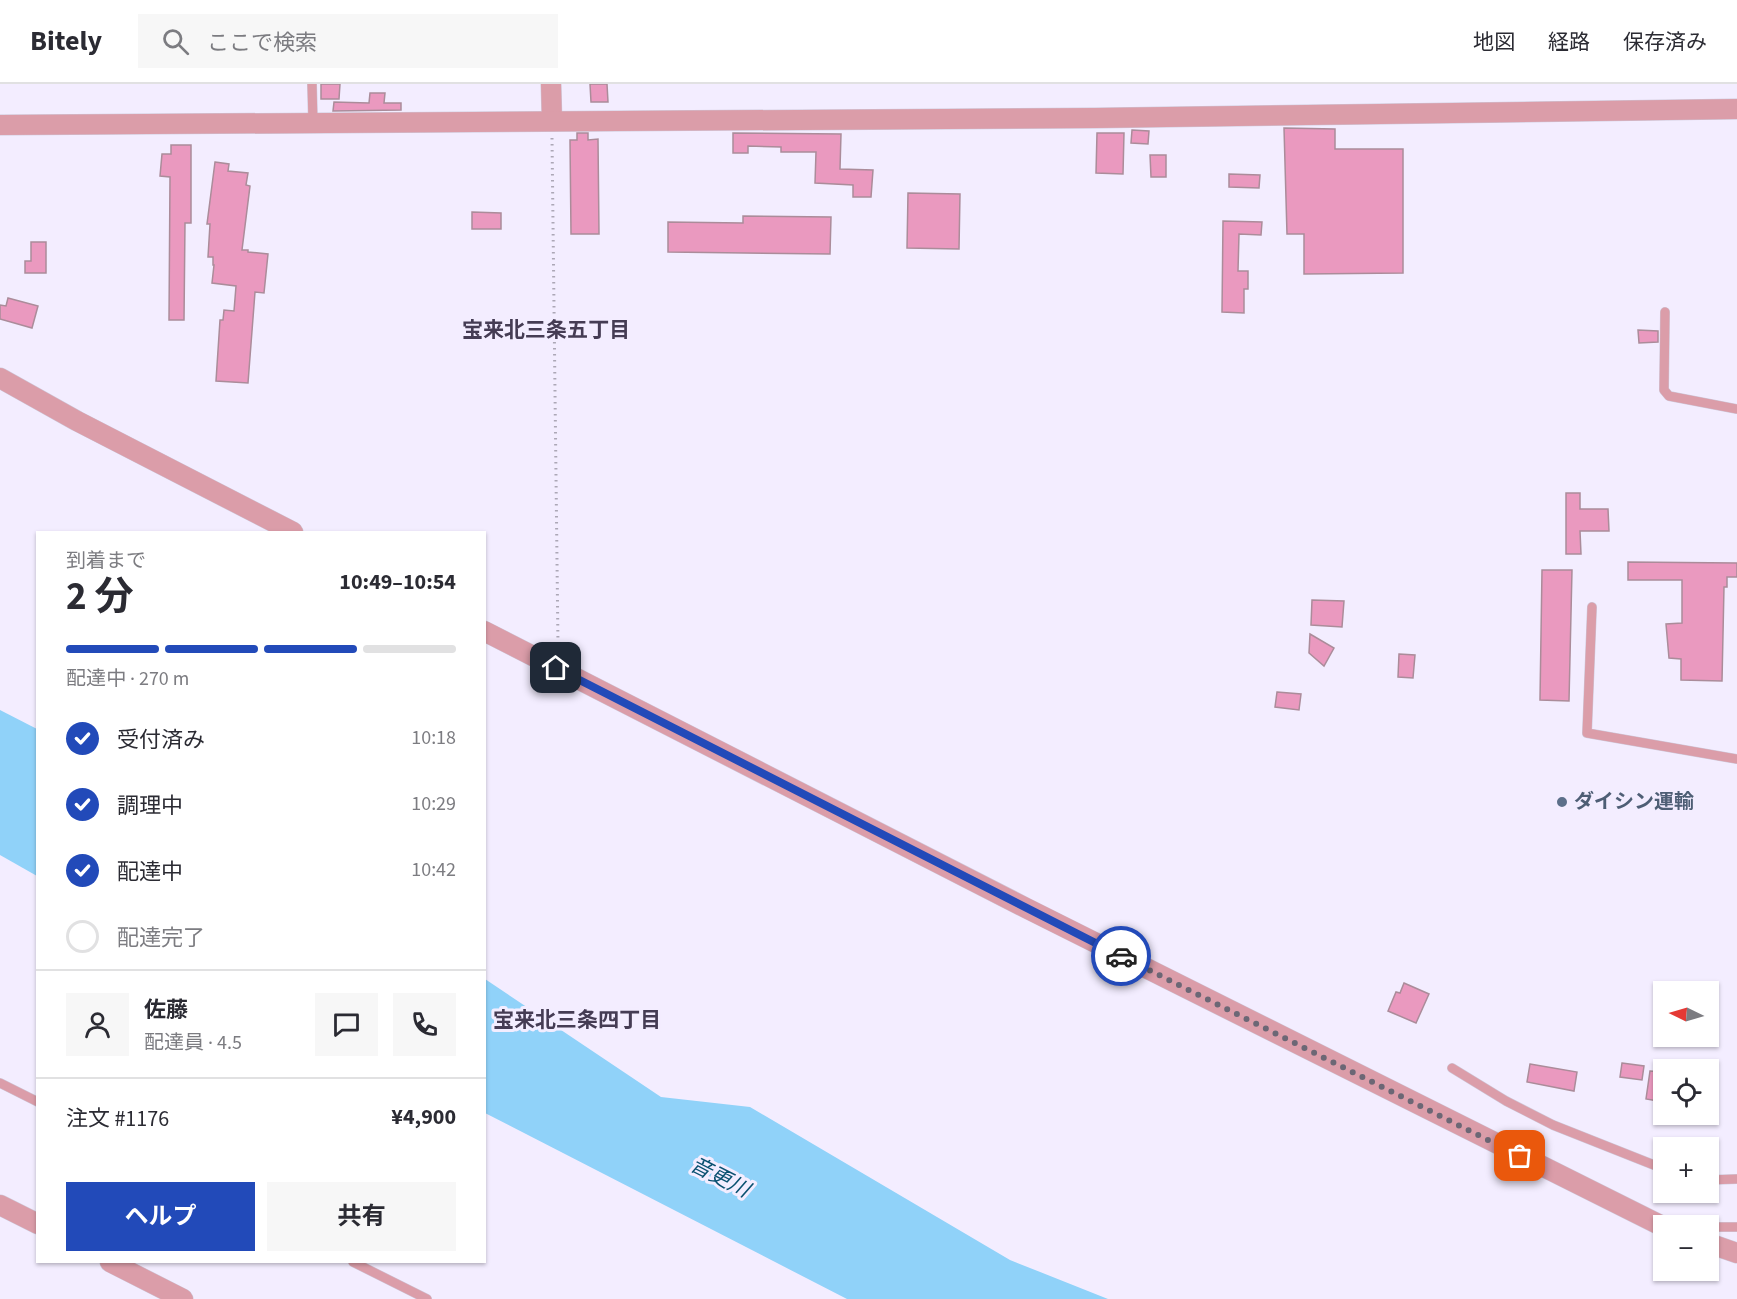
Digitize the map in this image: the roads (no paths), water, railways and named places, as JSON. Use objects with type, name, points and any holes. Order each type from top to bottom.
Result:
[{"type":"street","points":[[551,84],[552,121]]},
{"type":"street","points":[[0,125],[1096,118],[1737,109]]},
{"type":"street","points":[[0,378],[87,427],[291,531]]},
{"type":"street","points":[[486,632],[1036,913],[1653,1222]]},
{"type":"street","points":[[0,1205],[36,1223]]},
{"type":"street","points":[[1719,1247],[1737,1253]]},
{"type":"street","points":[[112,1263],[183,1299]]},
{"type":"lane","points":[[312,84],[313,123]]},
{"type":"lane","points":[[1665,312],[1664,390],[1669,396],[1737,409]]},
{"type":"lane","points":[[1592,607],[1587,733],[1737,759]]},
{"type":"lane","points":[[1452,1068],[1506,1101],[1553,1125],[1653,1165]]},
{"type":"lane","points":[[0,1083],[36,1101]]},
{"type":"lane","points":[[1719,1180],[1737,1179]]},
{"type":"lane","points":[[1719,1227],[1737,1227]]},
{"type":"lane","points":[[355,1263],[427,1299]]},
{"type":"water","points":[[0,710],[36,728],[36,875],[0,855]]},
{"type":"water","name":"音更川","points":[[486,980],[661,1097],[750,1107],[1010,1260],[1108,1299],[847,1299],[486,1114]]},
{"type":"place","name":"ダイシン運輸","points":[[1562,802]]},
{"type":"district","name":"宝来北三条五丁目","points":[[546,330]]},
{"type":"district","name":"宝来北三条四丁目","points":[[577,1020]]}]
